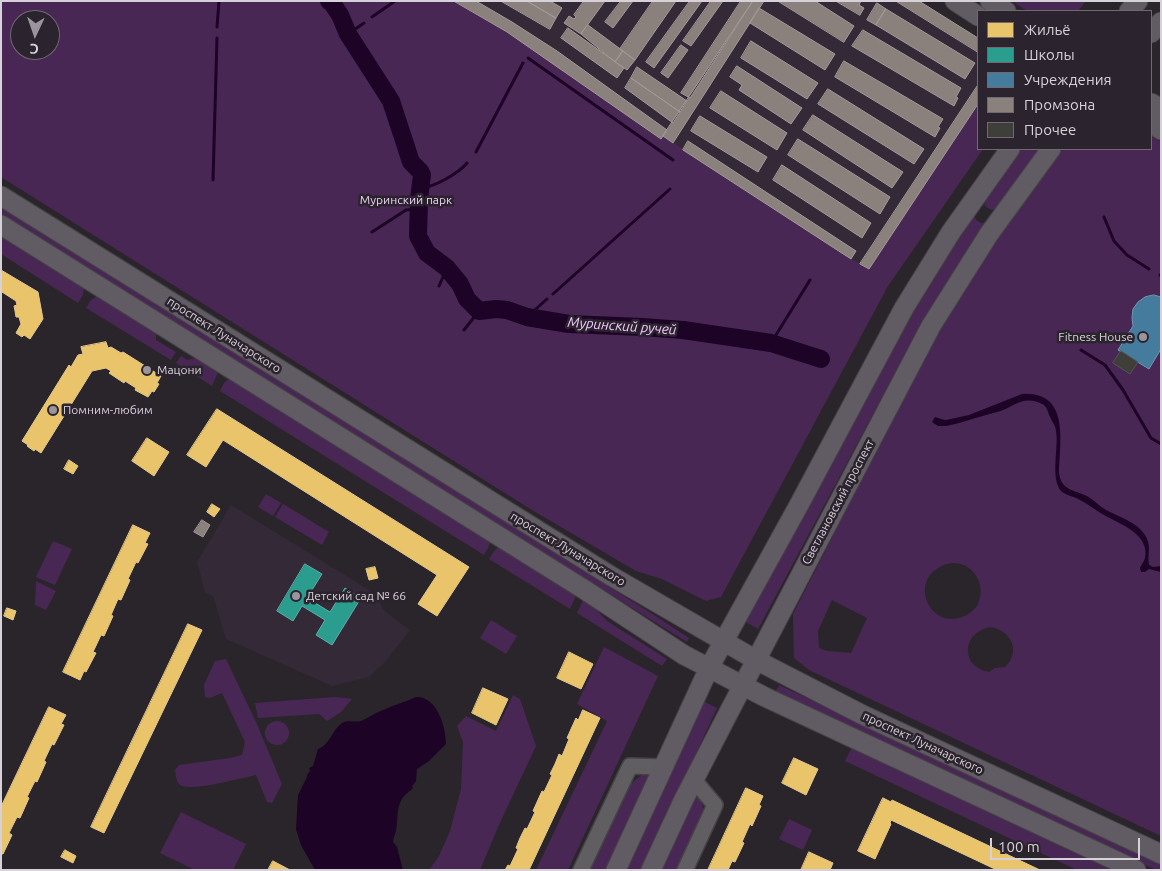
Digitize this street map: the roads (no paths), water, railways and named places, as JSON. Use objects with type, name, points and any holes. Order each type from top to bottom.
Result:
[{"type":"main road","points":[[955,1],[977,15]]},
{"type":"main road","points":[[990,1],[1004,10]]},
{"type":"main road","points":[[1152,32],[1161,22]]},
{"type":"main road","points":[[616,870],[709,668],[904,308],[951,232],[1009,150]]},
{"type":"main road","name":"Светлановский проспект","points":[[651,870],[742,686],[931,326],[989,234],[1050,150]]},
{"type":"main road","name":"проспект Луначарского","points":[[1,196],[611,576],[723,642],[863,715],[1161,854]]},
{"type":"main road","points":[[976,196],[978,206],[984,213],[993,216],[1003,214]]},
{"type":"main road","name":"проспект Луначарского","points":[[1,225],[578,586],[678,651],[742,686],[1136,870]]},
{"type":"street","points":[[581,870],[630,766],[664,767]]},
{"type":"street","points":[[685,870],[715,805],[694,780]]},
{"type":"waterway","points":[[217,27],[219,1]]},
{"type":"waterway","name":"Муринский ручей","points":[[329,1],[340,15],[348,34],[391,101],[411,162],[422,175],[418,236],[427,253],[447,268],[460,284],[467,299],[479,311],[507,310],[527,317],[569,324],[683,330],[771,343],[821,359]]},
{"type":"waterway","points":[[372,17],[395,1]]},
{"type":"waterway","points":[[348,34],[364,23]]},
{"type":"waterway","points":[[213,180],[217,38]]},
{"type":"waterway","points":[[528,58],[673,160]]},
{"type":"waterway","points":[[476,152],[523,63]]},
{"type":"waterway","points":[[420,188],[432,186],[458,171],[467,163]]},
{"type":"waterway","points":[[553,294],[670,189]]},
{"type":"waterway","points":[[372,232],[406,210],[418,209]]},
{"type":"waterway","points":[[1104,217],[1114,241],[1127,255],[1149,269]]},
{"type":"waterway","points":[[439,286],[447,268]]},
{"type":"waterway","points":[[771,343],[810,280]]},
{"type":"waterway","points":[[527,317],[547,299]]},
{"type":"waterway","points":[[464,330],[479,311]]},
{"type":"waterway","points":[[1081,350],[1105,365],[1123,390],[1151,438],[1161,444]]},
{"type":"place","name":"Fitness House","points":[[1143,337]]},
{"type":"place","name":"Мацони","points":[[147,370]]},
{"type":"place","name":"Помним-любим","points":[[53,410]]},
{"type":"place","name":"Детский сад № 66","points":[[296,596]]},
{"type":"park label","name":"Муринский парк","points":[[406,200]]}]
